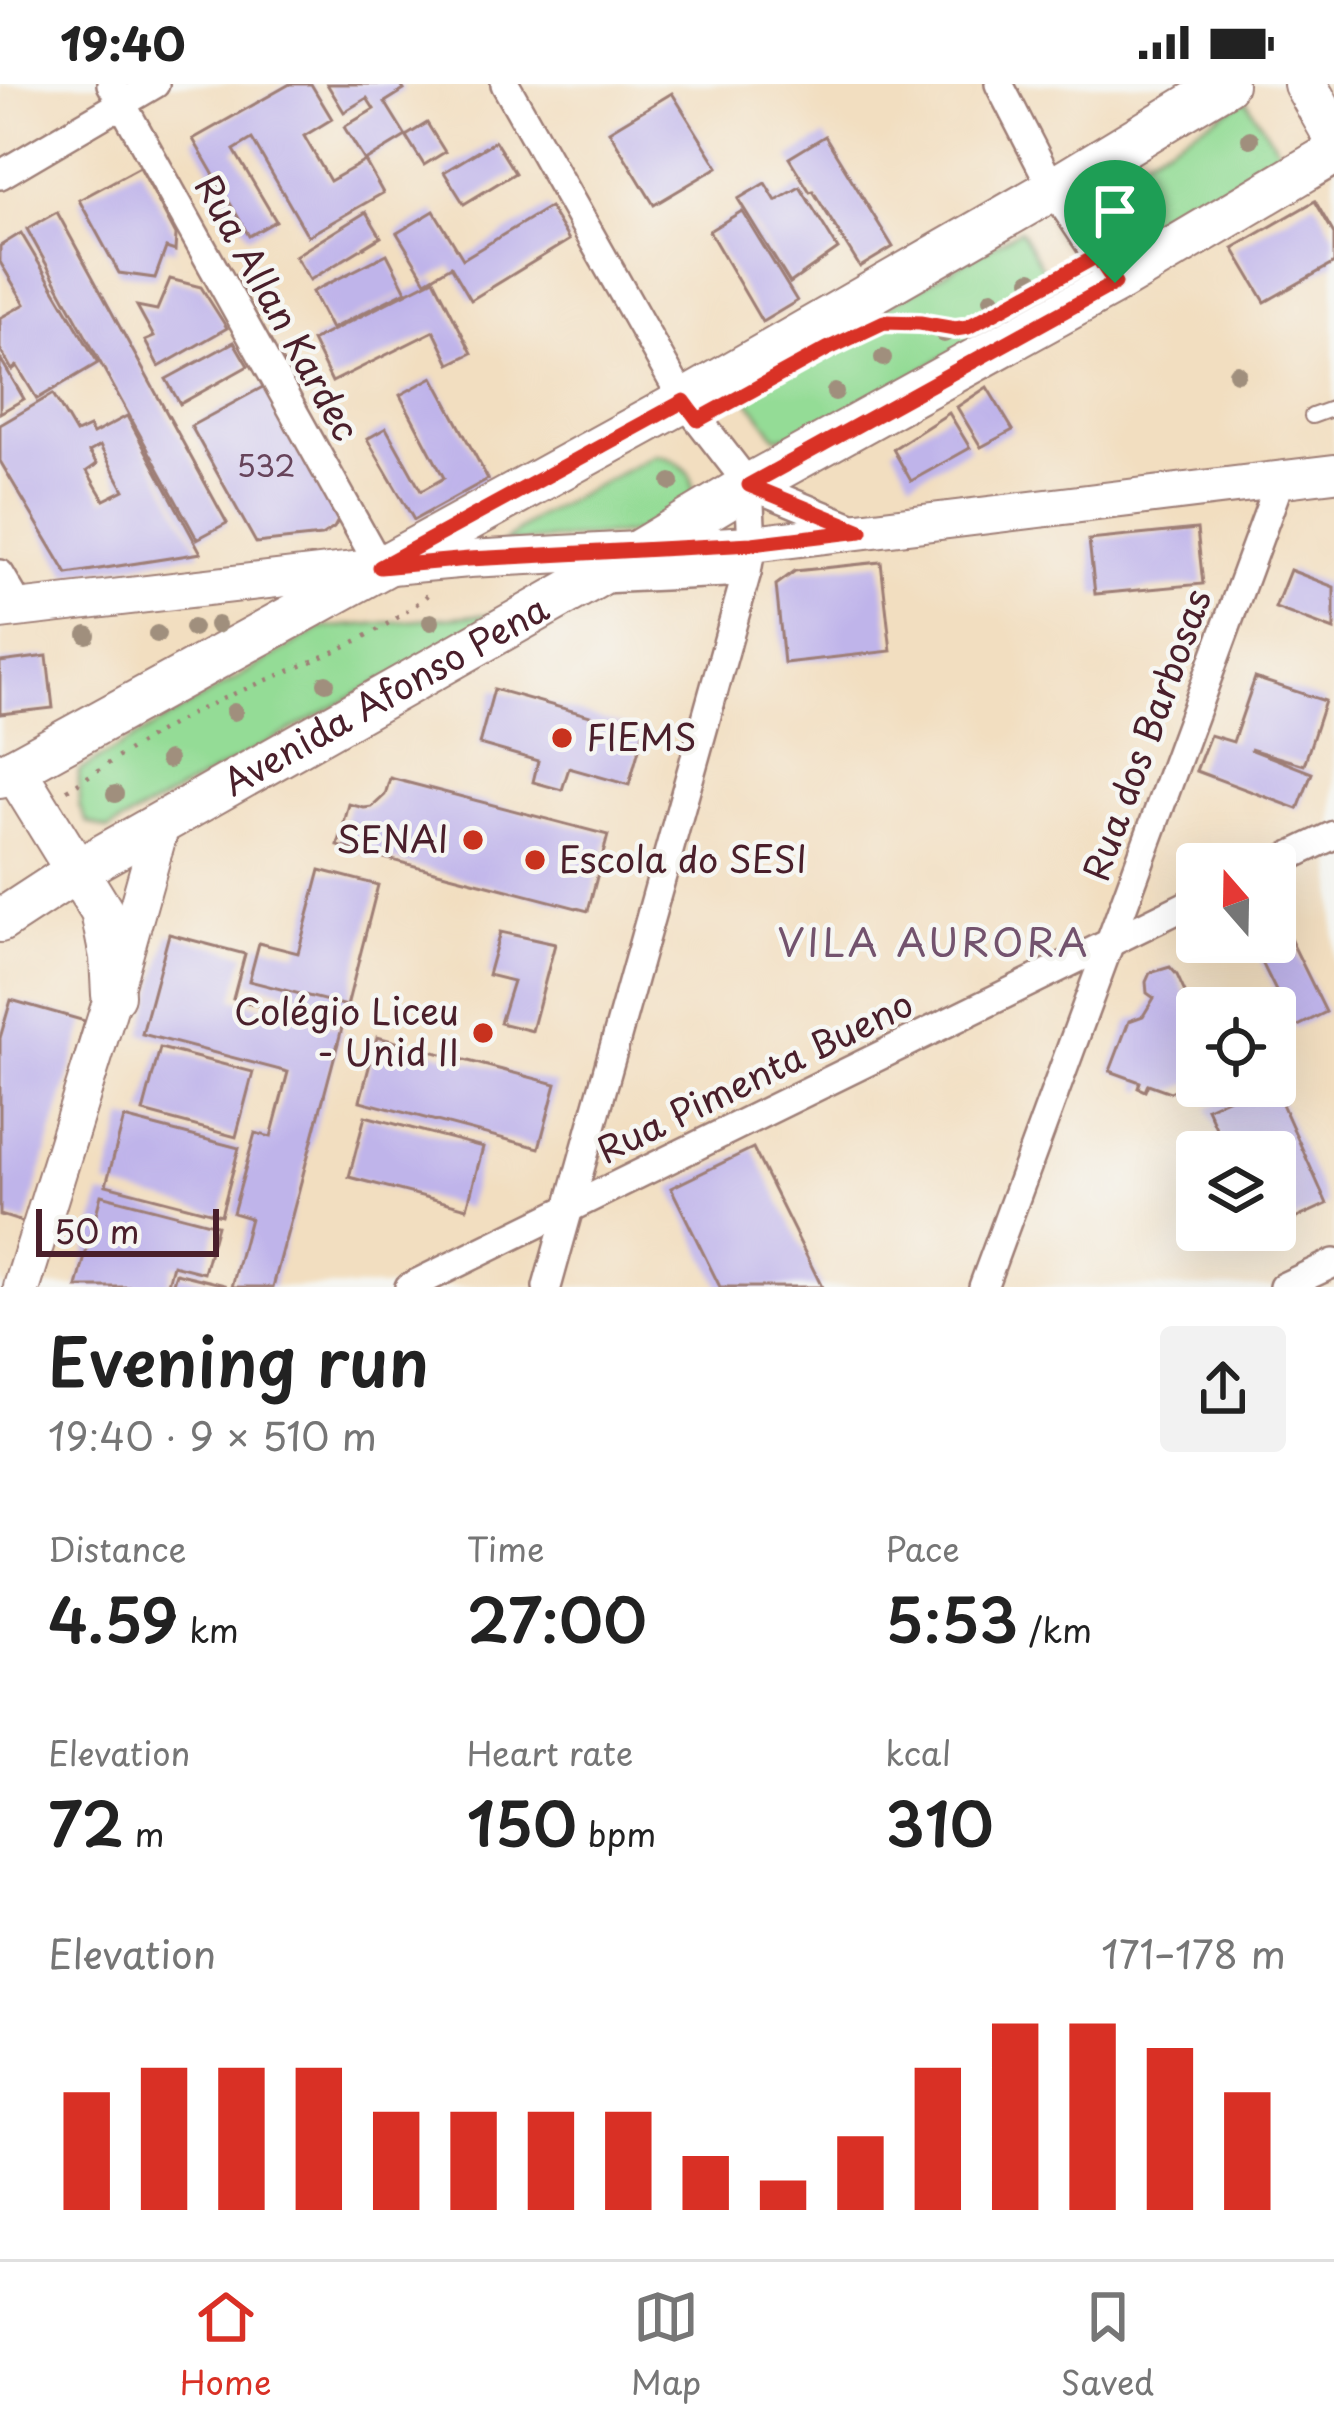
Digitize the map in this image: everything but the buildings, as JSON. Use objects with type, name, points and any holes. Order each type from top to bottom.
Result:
[{"type":"main road","points":[[1305,84],[1334,135]]},
{"type":"main road","points":[[113,995],[102,912],[38,808],[7,773],[684,401],[1053,189],[1222,85]]},
{"type":"main road","name":"Avenida Afonso Pena","points":[[0,921],[78,871],[749,485],[1115,283],[1334,153]]},
{"type":"street","points":[[0,175],[117,94],[155,84]]},
{"type":"street","points":[[505,84],[684,401],[749,485],[861,531]]},
{"type":"street","points":[[999,84],[1053,189],[1115,283]]},
{"type":"street","name":"Rua Allan Kardec","points":[[117,94],[380,567]]},
{"type":"street","points":[[592,579],[749,558],[861,531],[1334,473]]},
{"type":"street","name":"Rua dos Barbosas","points":[[983,1287],[1281,478]]},
{"type":"street","points":[[548,1287],[749,558],[749,485]]},
{"type":"street","points":[[0,574],[10,609],[469,559],[644,549],[749,558]]},
{"type":"street","points":[[22,1287],[161,825]]},
{"type":"street","points":[[1296,853],[1334,835]]},
{"type":"street","name":"Rua Pimenta Bueno","points":[[409,1287],[1176,910]]},
{"type":"street","points":[[1283,1287],[1334,1263]]},
{"type":"lane","points":[[1312,416],[1334,408]]},
{"type":"path","points":[[884,322],[968,327]]},
{"type":"path","points":[[38,808],[207,706],[406,614],[469,559]]},
{"type":"green space","points":[[1246,100],[1285,160],[1156,234],[1117,174]]},
{"type":"green space","points":[[1020,230],[1056,293],[808,435],[776,437],[749,401],[750,386]]},
{"type":"green space","points":[[655,455],[685,469],[693,500],[635,533],[503,543],[535,518]]},
{"type":"green space","points":[[506,613],[108,830],[87,822],[79,806],[79,771],[322,628]]},
{"type":"place","name":"FIEMS","points":[[562,738]]},
{"type":"place","name":"SENAI","points":[[473,840]]},
{"type":"place","name":"Escola do SESI","points":[[535,860]]},
{"type":"place","name":"Colégio Liceu - Unid II","points":[[483,1033]]},
{"type":"district","name":"VILA AURORA","points":[[934,943]]},
{"type":"route","points":[[1097,256],[1115,283],[749,485],[861,531],[752,544],[380,567],[684,401],[698,420],[884,322],[968,327],[1097,256]]}]
